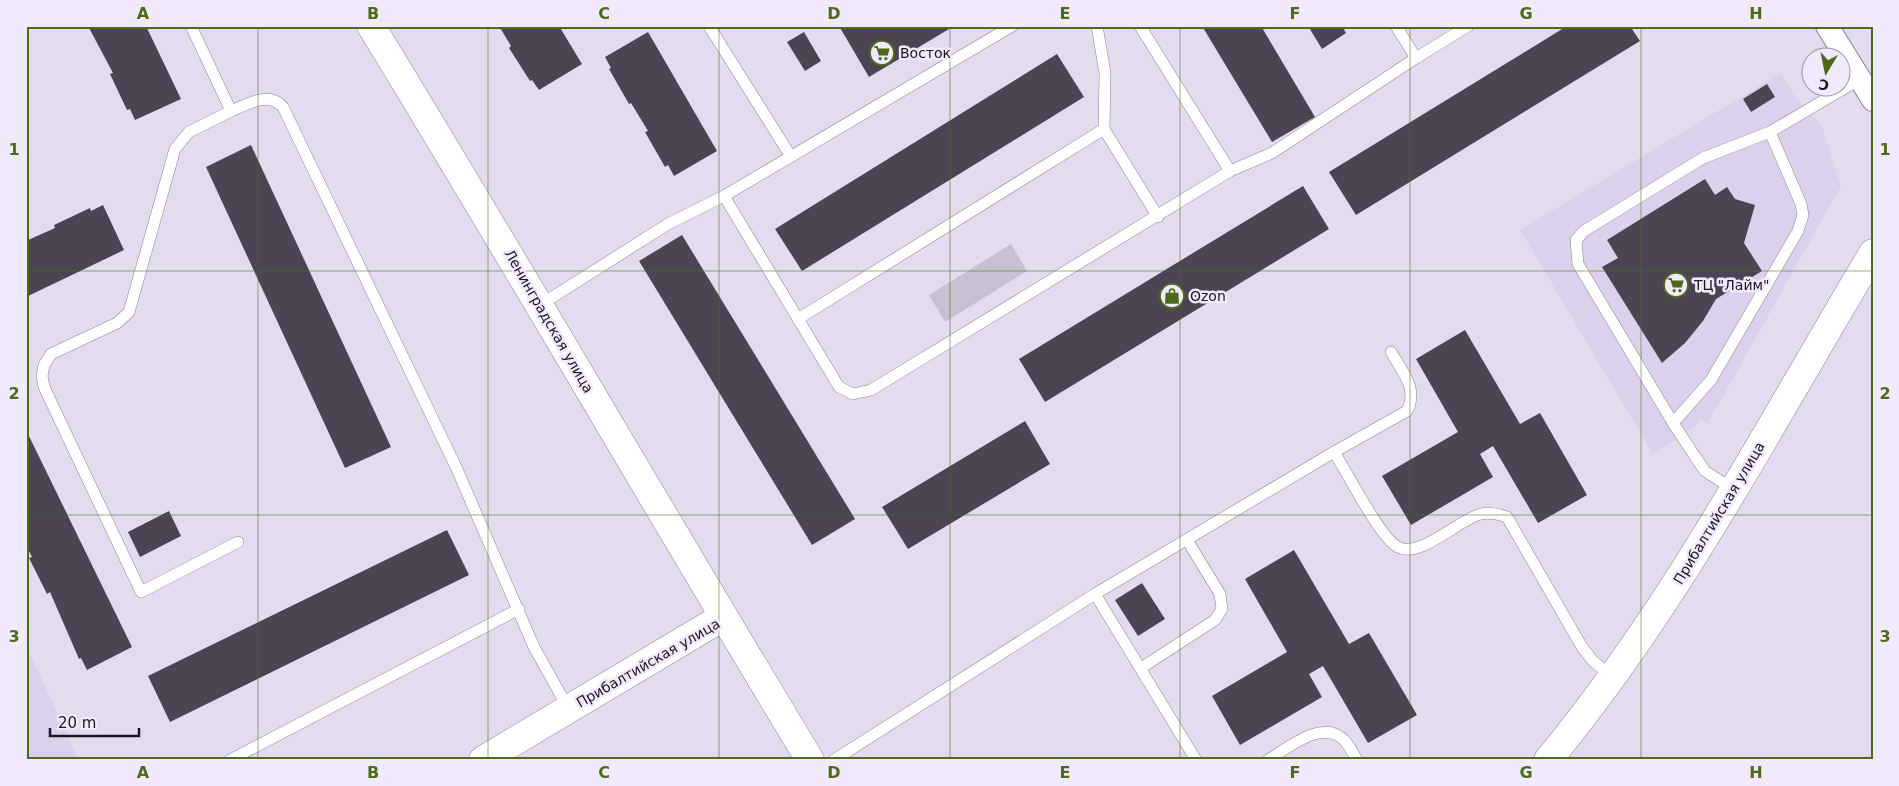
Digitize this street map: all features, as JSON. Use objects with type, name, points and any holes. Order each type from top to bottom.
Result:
[{"type":"street","name":"Ленинградская улица","points":[[371,26],[540,305],[723,618]]},
{"type":"street","points":[[1827,26],[1873,100]]},
{"type":"street","name":"Прибалтийская улица","points":[[1548,760],[1613,678],[1687,568],[1873,253]]},
{"type":"street","name":"Прибалтийская улица","points":[[483,760],[723,618],[810,760]]},
{"type":"lane","points":[[191,26],[231,111]]},
{"type":"lane","points":[[709,26],[790,155]]},
{"type":"lane","points":[[540,305],[668,224],[724,196],[790,155],[1012,26]]},
{"type":"lane","points":[[1097,26],[1105,73],[1104,130],[1158,217]]},
{"type":"lane","points":[[1140,26],[1230,171]]},
{"type":"lane","points":[[1396,26],[1416,58]]},
{"type":"lane","points":[[724,196],[839,387],[853,394],[871,390],[1158,217],[1230,171],[1272,153],[1468,26]]},
{"type":"lane","points":[[1734,490],[1705,471],[1673,423],[1578,264],[1576,240],[1584,231],[1703,158],[1770,132],[1860,79]]},
{"type":"lane","points":[[238,542],[141,592],[44,388],[42,376],[44,365],[51,354],[117,323],[129,312],[175,149],[189,132],[231,111],[269,98],[278,101],[283,107],[456,467],[534,647],[568,708]]},
{"type":"lane","points":[[798,319],[1104,130]]},
{"type":"lane","points":[[1673,423],[1711,380],[1798,231],[1803,216],[1801,204],[1770,132]]},
{"type":"lane","points":[[834,760],[1095,594],[1334,452],[1407,411],[1413,401],[1412,388],[1391,352]]},
{"type":"lane","points":[[1334,452],[1386,536],[1399,548],[1416,549],[1480,514],[1494,513],[1507,517],[1582,647],[1593,661],[1613,678]]},
{"type":"lane","points":[[1140,668],[1216,620],[1222,609],[1220,594],[1187,540]]},
{"type":"lane","points":[[1095,594],[1196,760]]},
{"type":"lane","points":[[230,760],[519,609]]},
{"type":"lane","points":[[1268,760],[1309,735],[1330,732],[1344,740],[1356,760]]},
{"type":"shaded area","points":[[1781,73],[1794,95],[1822,127],[1841,186],[1708,423],[1700,419],[1695,427],[1653,454],[1520,230]]},
{"type":"shaded area","points":[[1011,244],[1027,271],[945,322],[929,295]]},
{"type":"shaded area","points":[[26,645],[79,760],[26,760]]},
{"type":"building","points":[[88,26],[146,26],[181,99],[135,120],[130,109],[127,110],[110,74],[113,73]]},
{"type":"building","points":[[499,26],[559,26],[582,64],[539,90],[532,80],[530,81],[509,48],[511,46]]},
{"type":"building","name":"Восток","points":[[839,26],[948,26],[949,29],[869,77]]},
{"type":"building","points":[[1202,26],[1261,26],[1315,117],[1272,142]]},
{"type":"building","points":[[1308,26],[1342,26],[1346,33],[1322,49]]},
{"type":"building","points":[[1567,26],[1630,26],[1640,41],[1356,215],[1329,172]]},
{"type":"building","points":[[648,32],[717,151],[674,176],[668,165],[665,167],[645,132],[648,131],[631,103],[629,104],[609,69],[611,68],[605,57]]},
{"type":"building","points":[[804,32],[821,61],[805,71],[787,42]]},
{"type":"building","points":[[1057,54],[1084,97],[802,271],[775,229]]},
{"type":"building","points":[[1767,84],[1775,97],[1751,112],[1743,99]]},
{"type":"building","points":[[251,145],[391,447],[345,468],[206,167]]},
{"type":"building","name":"ТЦ \"Лайм\"","points":[[1705,179],[1715,195],[1727,187],[1735,199],[1755,205],[1744,243],[1762,271],[1716,299],[1703,321],[1685,343],[1662,363],[1602,267],[1618,258],[1607,240]]},
{"type":"building","points":[[1303,186],[1329,229],[1045,402],[1019,359]]},
{"type":"building","points":[[103,205],[124,250],[26,297],[26,241],[55,228],[54,225],[90,208],[91,211]]},
{"type":"building","points":[[682,235],[855,519],[812,545],[639,261]]},
{"type":"building","points":[[1465,330],[1520,424],[1540,413],[1587,495],[1538,523],[1493,446],[1480,454],[1493,477],[1411,525],[1382,476],[1458,432],[1416,359]]},
{"type":"building","points":[[1025,421],[1050,464],[908,549],[882,507]]},
{"type":"building","points":[[26,430],[132,647],[87,670],[81,658],[79,659],[50,592],[47,594],[29,558],[32,557],[26,545]]},
{"type":"building","points":[[169,511],[181,536],[140,557],[128,532]]},
{"type":"building","points":[[447,530],[469,575],[170,722],[148,676]]},
{"type":"building","points":[[1294,550],[1349,644],[1369,633],[1417,715],[1368,743],[1323,666],[1309,674],[1322,697],[1240,745],[1212,696],[1287,652],[1245,579]]},
{"type":"building","points":[[1142,583],[1165,619],[1138,636],[1115,600]]},
{"type":"place","name":"Восток","points":[[882,53]]},
{"type":"place","name":"ТЦ \"Лайм\"","points":[[1676,285]]},
{"type":"place","name":"Ozon","points":[[1172,296]]}]
